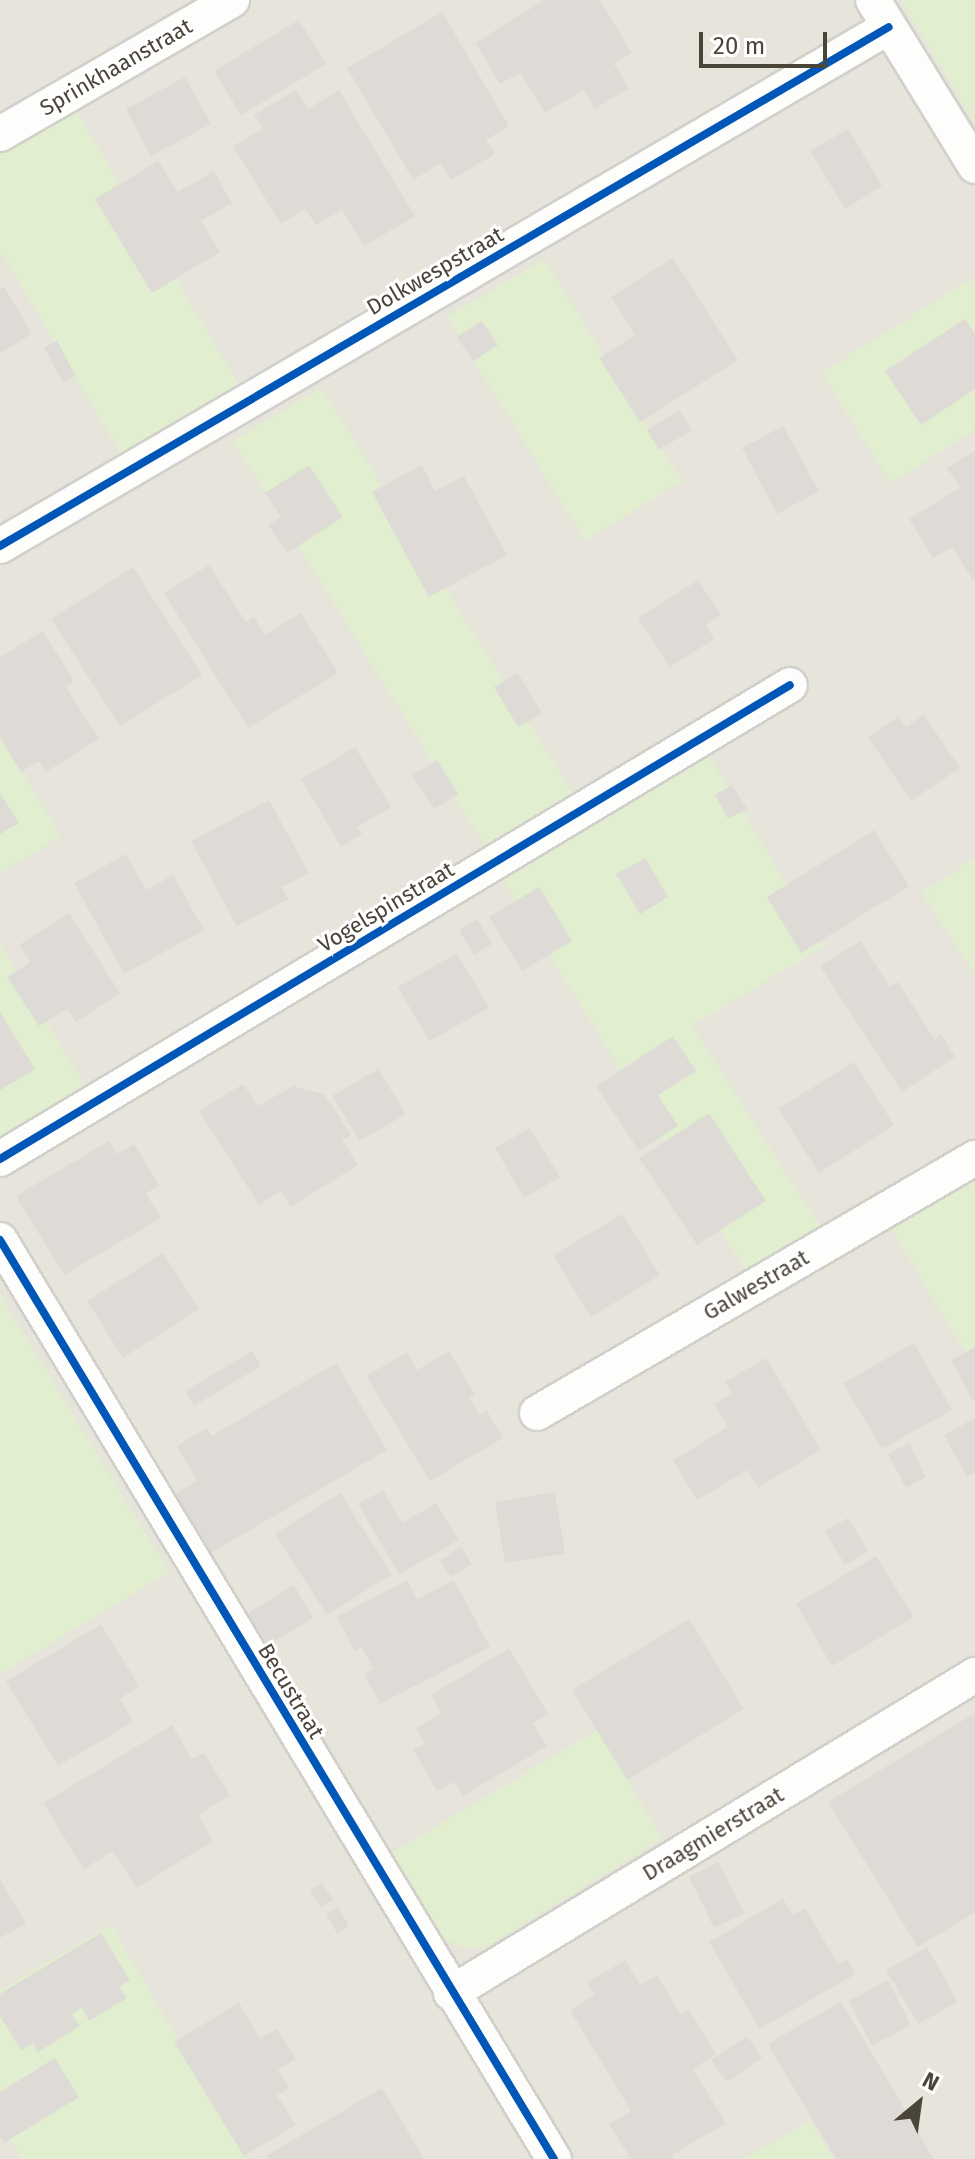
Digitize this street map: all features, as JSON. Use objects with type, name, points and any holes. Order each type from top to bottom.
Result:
[{"type":"street","name":"Sprinkhaanstraat","points":[[0,134],[232,0]]},
{"type":"street","points":[[881,14],[975,166]]},
{"type":"street","name":"Dolkwespstraat","points":[[0,546],[881,14]]},
{"type":"street","name":"Vogelspinstraat","points":[[0,1159],[790,685]]},
{"type":"street","name":"Galwestraat","points":[[537,1413],[975,1158]]},
{"type":"street","name":"Becustraat","points":[[0,1240],[451,1993],[554,2159]]},
{"type":"street","name":"Draagmierstraat","points":[[451,1993],[975,1675]]},
{"type":"shaded area","points":[[0,0],[975,0],[975,2159],[0,2159]]},
{"type":"green space","points":[[901,0],[975,0],[975,124]]},
{"type":"green space","points":[[71,102],[239,385],[121,454],[0,250],[0,143]]},
{"type":"green space","points":[[544,259],[682,481],[585,541],[447,317]]},
{"type":"green space","points":[[975,276],[975,430],[891,483],[821,373]]},
{"type":"green space","points":[[321,387],[579,803],[491,856],[233,441]]},
{"type":"green space","points":[[0,737],[61,836],[0,873]]},
{"type":"green space","points":[[707,753],[824,946],[692,1026],[825,1234],[750,1278],[501,877]]},
{"type":"green space","points":[[975,858],[975,975],[921,893]]},
{"type":"green space","points":[[0,944],[89,1093],[0,1145]]},
{"type":"green space","points":[[975,1180],[975,1368],[891,1228]]},
{"type":"green space","points":[[0,1295],[169,1572],[0,1674]]},
{"type":"green space","points":[[599,1729],[662,1839],[485,1948],[463,1947],[441,1938],[392,1853]]},
{"type":"green space","points":[[111,1925],[246,2156],[242,2159],[22,2159],[0,2122],[0,1990]]},
{"type":"green space","points":[[810,2121],[833,2159],[744,2159]]},
{"type":"building","points":[[544,0],[600,0],[632,53],[614,64],[629,88],[595,109],[583,90],[545,113],[520,73],[500,84],[475,43]]},
{"type":"building","points":[[442,12],[509,126],[486,140],[495,154],[451,180],[441,163],[413,180],[347,68]]},
{"type":"building","points":[[299,20],[326,64],[241,115],[214,71]]},
{"type":"building","points":[[185,77],[211,124],[151,156],[126,109]]},
{"type":"building","points":[[296,90],[308,109],[339,90],[415,216],[364,246],[342,210],[316,225],[305,209],[281,224],[233,146],[263,129],[254,115]]},
{"type":"building","points":[[848,129],[882,186],[845,209],[810,151]]},
{"type":"building","points":[[158,161],[178,192],[214,171],[232,203],[201,221],[220,252],[152,293],[95,199]]},
{"type":"building","points":[[673,258],[738,360],[640,422],[599,358],[635,335],[611,297]]},
{"type":"building","points":[[4,287],[32,334],[0,353],[0,289]]},
{"type":"building","points":[[965,319],[975,334],[975,389],[921,425],[885,371]]},
{"type":"building","points":[[482,321],[498,345],[473,361],[457,337]]},
{"type":"building","points":[[57,340],[75,375],[63,382],[44,348]]},
{"type":"building","points":[[679,410],[692,430],[659,450],[647,430]]},
{"type":"building","points":[[783,426],[819,491],[777,514],[742,448]]},
{"type":"building","points":[[975,451],[973,580],[952,547],[933,558],[909,519],[960,488],[947,468]]},
{"type":"building","points":[[309,465],[343,517],[287,553],[268,525],[281,517],[265,493]]},
{"type":"building","points":[[422,465],[435,491],[464,476],[507,555],[429,597],[372,492]]},
{"type":"building","points":[[209,565],[246,622],[254,617],[265,635],[301,613],[338,673],[248,728],[164,593]]},
{"type":"building","points":[[133,567],[202,675],[120,726],[51,619]]},
{"type":"building","points":[[698,580],[721,615],[706,625],[714,639],[670,667],[638,618]]},
{"type":"building","points":[[43,631],[74,681],[66,687],[99,739],[46,772],[39,761],[21,772],[0,738],[0,657]]},
{"type":"building","points":[[518,673],[542,713],[518,727],[494,687]]},
{"type":"building","points":[[924,715],[960,768],[911,801],[868,737],[899,716],[906,727]]},
{"type":"building","points":[[355,747],[391,807],[357,827],[362,834],[341,847],[301,779]]},
{"type":"building","points":[[437,760],[458,794],[434,809],[412,775]]},
{"type":"building","points":[[732,785],[747,809],[728,819],[715,795]]},
{"type":"building","points":[[0,793],[19,823],[0,834]]},
{"type":"building","points":[[269,800],[309,873],[282,887],[288,899],[237,926],[191,841]]},
{"type":"building","points":[[874,830],[909,886],[801,953],[767,897]]},
{"type":"building","points":[[126,854],[146,890],[173,875],[204,930],[124,974],[74,883]]},
{"type":"building","points":[[645,858],[668,897],[640,914],[616,874]]},
{"type":"building","points":[[539,887],[572,941],[522,971],[489,917]]},
{"type":"building","points":[[69,913],[120,993],[76,1022],[67,1009],[39,1026],[7,977],[31,962],[19,945]]},
{"type":"building","points":[[477,919],[492,944],[474,955],[459,930]]},
{"type":"building","points":[[860,941],[890,987],[898,982],[935,1040],[941,1034],[955,1057],[902,1092],[820,966]]},
{"type":"building","points":[[457,953],[489,1008],[429,1041],[398,987]]},
{"type":"building","points":[[0,1012],[35,1069],[0,1090]]},
{"type":"building","points":[[673,1036],[696,1071],[658,1095],[678,1126],[639,1151],[596,1086]]},
{"type":"building","points":[[854,1062],[894,1125],[819,1173],[778,1109]]},
{"type":"building","points":[[378,1069],[406,1114],[360,1141],[332,1096]]},
{"type":"building","points":[[243,1084],[258,1106],[293,1086],[324,1094],[351,1135],[342,1140],[358,1165],[291,1207],[281,1191],[259,1205],[199,1111]]},
{"type":"building","points":[[709,1113],[766,1201],[697,1245],[639,1158]]},
{"type":"building","points":[[530,1128],[560,1177],[524,1198],[495,1148]]},
{"type":"building","points":[[109,1141],[117,1154],[134,1144],[159,1185],[146,1194],[161,1218],[64,1275],[16,1196]]},
{"type":"building","points":[[622,1214],[660,1275],[591,1317],[553,1255]]},
{"type":"building","points":[[163,1253],[199,1309],[123,1358],[87,1301]]},
{"type":"building","points":[[914,1343],[952,1410],[882,1449],[843,1383]]},
{"type":"building","points":[[975,1347],[975,1400],[973,1401],[951,1360]]},
{"type":"building","points":[[252,1351],[261,1366],[194,1406],[185,1391]]},
{"type":"building","points":[[449,1351],[475,1394],[469,1398],[480,1415],[487,1411],[503,1438],[430,1481],[366,1376],[407,1352],[417,1370]]},
{"type":"building","points":[[766,1358],[821,1450],[758,1488],[748,1470],[697,1500],[673,1460],[728,1427],[714,1404],[732,1393],[725,1382]]},
{"type":"building","points":[[336,1363],[387,1450],[199,1560],[163,1501],[197,1481],[177,1446],[207,1428],[212,1436]]},
{"type":"building","points":[[975,1418],[975,1473],[967,1477],[944,1435]]},
{"type":"building","points":[[909,1443],[926,1477],[906,1488],[888,1454]]},
{"type":"building","points":[[383,1490],[402,1523],[436,1503],[459,1540],[399,1574],[358,1504]]},
{"type":"building","points":[[555,1492],[565,1554],[505,1563],[495,1502]]},
{"type":"building","points":[[340,1493],[392,1574],[327,1615],[275,1534]]},
{"type":"building","points":[[848,1518],[868,1551],[845,1565],[825,1531]]},
{"type":"building","points":[[461,1547],[472,1564],[450,1577],[440,1560]]},
{"type":"building","points":[[876,1556],[914,1617],[832,1666],[796,1604]]},
{"type":"building","points":[[407,1580],[417,1599],[454,1580],[490,1647],[380,1704],[364,1674],[373,1669],[362,1648],[355,1651],[337,1617]]},
{"type":"building","points":[[294,1585],[313,1618],[267,1646],[246,1614]]},
{"type":"building","points":[[689,1619],[744,1709],[627,1780],[572,1690]]},
{"type":"building","points":[[101,1624],[139,1686],[120,1699],[133,1722],[58,1766],[6,1681]]},
{"type":"building","points":[[509,1648],[548,1714],[533,1723],[547,1746],[463,1796],[454,1782],[437,1791],[413,1750],[425,1743],[416,1728],[441,1713],[431,1695]]},
{"type":"building","points":[[975,1713],[975,1912],[918,1947],[828,1802]]},
{"type":"building","points":[[172,1725],[192,1759],[204,1753],[230,1795],[198,1815],[213,1841],[136,1888],[113,1851],[84,1869],[43,1803]]},
{"type":"building","points":[[718,1862],[744,1913],[714,1928],[689,1877]]},
{"type":"building","points":[[0,1879],[26,1923],[0,1938]]},
{"type":"building","points":[[322,1883],[333,1900],[321,1907],[310,1890]]},
{"type":"building","points":[[783,1899],[793,1915],[805,1908],[838,1964],[847,1960],[856,1974],[760,2029],[709,1942]]},
{"type":"building","points":[[338,1907],[349,1926],[337,1933],[326,1914]]},
{"type":"building","points":[[101,1933],[130,1980],[119,1987],[127,1998],[89,2021],[82,2008],[72,2014],[80,2026],[38,2052],[33,2043],[21,2050],[0,2016],[0,1994]]},
{"type":"building","points":[[927,1947],[958,2002],[918,2024],[886,1970]]},
{"type":"building","points":[[625,1960],[640,1985],[657,1975],[680,2014],[689,2009],[716,2054],[693,2069],[726,2123],[672,2155],[674,2159],[631,2159],[609,2124],[631,2111],[570,2010],[595,1995],[587,1983]]},
{"type":"building","points":[[888,1980],[911,2025],[872,2046],[849,2001]]},
{"type":"building","points":[[841,2001],[934,2159],[836,2159],[768,2044]]},
{"type":"building","points":[[239,2003],[260,2038],[277,2029],[296,2059],[278,2070],[289,2088],[277,2095],[296,2125],[244,2156],[174,2042]]},
{"type":"building","points":[[747,2036],[762,2058],[727,2082],[711,2060]]},
{"type":"building","points":[[55,2058],[79,2097],[4,2143],[0,2137],[0,2092]]},
{"type":"building","points":[[382,2088],[424,2159],[267,2159],[266,2156]]},
{"type":"cycle path","points":[[0,546],[889,27]]},
{"type":"cycle path","points":[[0,1159],[790,685]]},
{"type":"cycle path","points":[[0,1240],[554,2159]]}]
